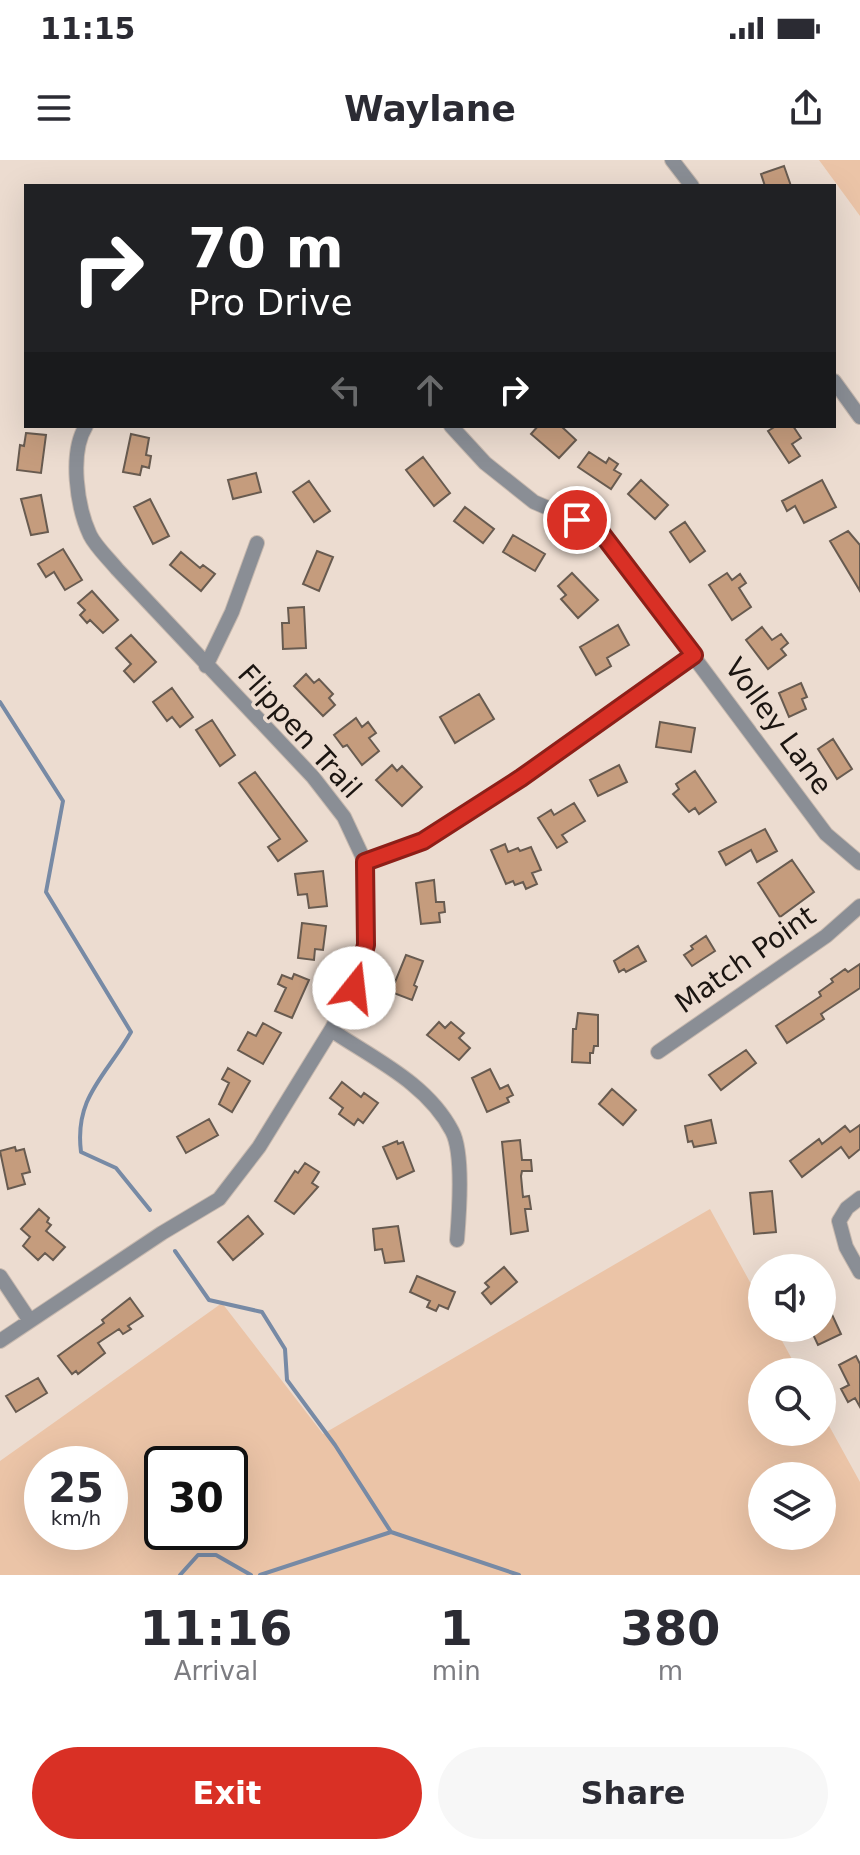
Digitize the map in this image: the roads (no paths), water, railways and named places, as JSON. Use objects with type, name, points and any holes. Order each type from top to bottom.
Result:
[{"type":"street","points":[[672,160],[690,184]]},
{"type":"street","points":[[836,384],[860,417]]},
{"type":"street","name":"Flippen Trail","points":[[0,1341],[162,1233],[219,1199],[259,1147],[331,1030],[354,988],[366,945],[365,862],[344,817],[313,777],[206,666],[91,537],[78,501],[80,435],[85,428]]},
{"type":"street","name":"Volley Lane","points":[[453,428],[485,463],[534,502],[599,530],[826,834],[860,863]]},
{"type":"street","points":[[206,666],[232,612],[257,543]]},
{"type":"street","points":[[365,862],[423,841],[521,778],[694,655]]},
{"type":"street","name":"Match Point","points":[[658,1052],[826,936],[860,906]]},
{"type":"street","points":[[331,1030],[421,1089],[454,1133],[460,1180],[457,1240]]},
{"type":"street","points":[[860,1198],[847,1208],[839,1221],[846,1247],[860,1272]]},
{"type":"street","points":[[0,1276],[30,1321]]},
{"type":"waterway","points":[[0,702],[63,801],[46,892],[131,1032],[87,1101],[82,1116],[81,1152],[116,1168],[150,1210]]},
{"type":"waterway","points":[[175,1251],[209,1300],[262,1312],[285,1349],[287,1380],[335,1445],[391,1532]]},
{"type":"waterway","points":[[260,1575],[391,1532],[519,1575]]},
{"type":"waterway","points":[[180,1575],[198,1555],[216,1555],[251,1575]]}]
